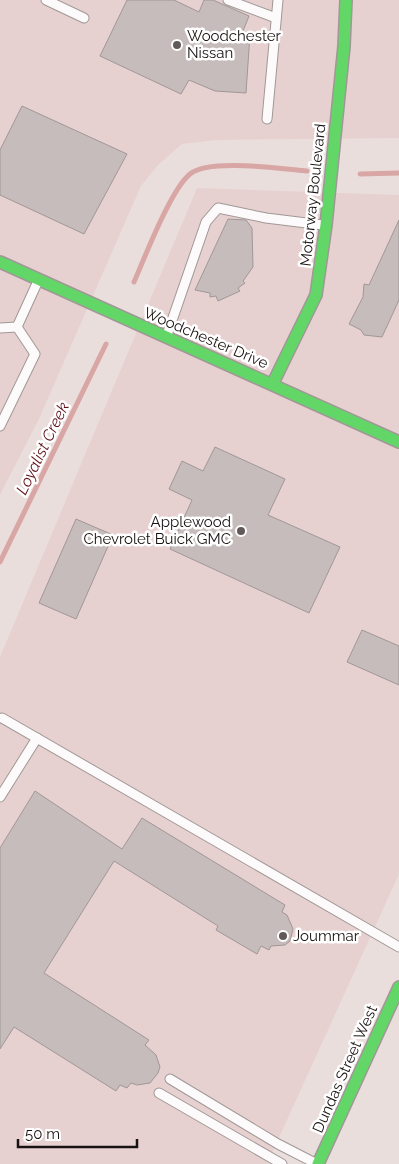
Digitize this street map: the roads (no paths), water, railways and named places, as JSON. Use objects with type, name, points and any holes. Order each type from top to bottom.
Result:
[{"type":"street","name":"Motorway Boulevard","points":[[273,383],[316,295],[326,225],[344,46],[346,0]]},
{"type":"street","name":"Woodchester Drive","points":[[0,262],[166,338],[273,383],[342,417],[399,442]]},
{"type":"street","name":"Dundas Street West","points":[[318,1164],[399,987]]},
{"type":"lane","points":[[46,0],[84,18]]},
{"type":"lane","points":[[228,0],[276,18]]},
{"type":"lane","points":[[267,119],[278,0]]},
{"type":"lane","points":[[166,338],[206,222],[218,208],[266,218],[326,225]]},
{"type":"lane","points":[[17,327],[39,279]]},
{"type":"lane","points":[[0,328],[17,327]]},
{"type":"lane","points":[[0,426],[35,354],[17,327]]},
{"type":"lane","points":[[2,718],[399,947]]},
{"type":"lane","points":[[0,797],[38,738]]},
{"type":"lane","points":[[170,1079],[278,1144],[318,1164]]},
{"type":"lane","points":[[159,1093],[282,1164]]},
{"type":"waterway","name":"Loyalist Creek","points":[[134,282],[167,208],[190,174],[199,169],[229,165],[307,171]]},
{"type":"waterway","name":"Loyalist Creek","points":[[360,174],[399,173]]},
{"type":"waterway","name":"Loyalist Creek","points":[[0,562],[106,344]]},
{"type":"place","name":"Woodchester Nissan","points":[[177,45]]},
{"type":"place","name":"Applewood Chevrolet Buick GMC","points":[[241,531]]},
{"type":"place","name":"Joummar","points":[[283,936]]}]
